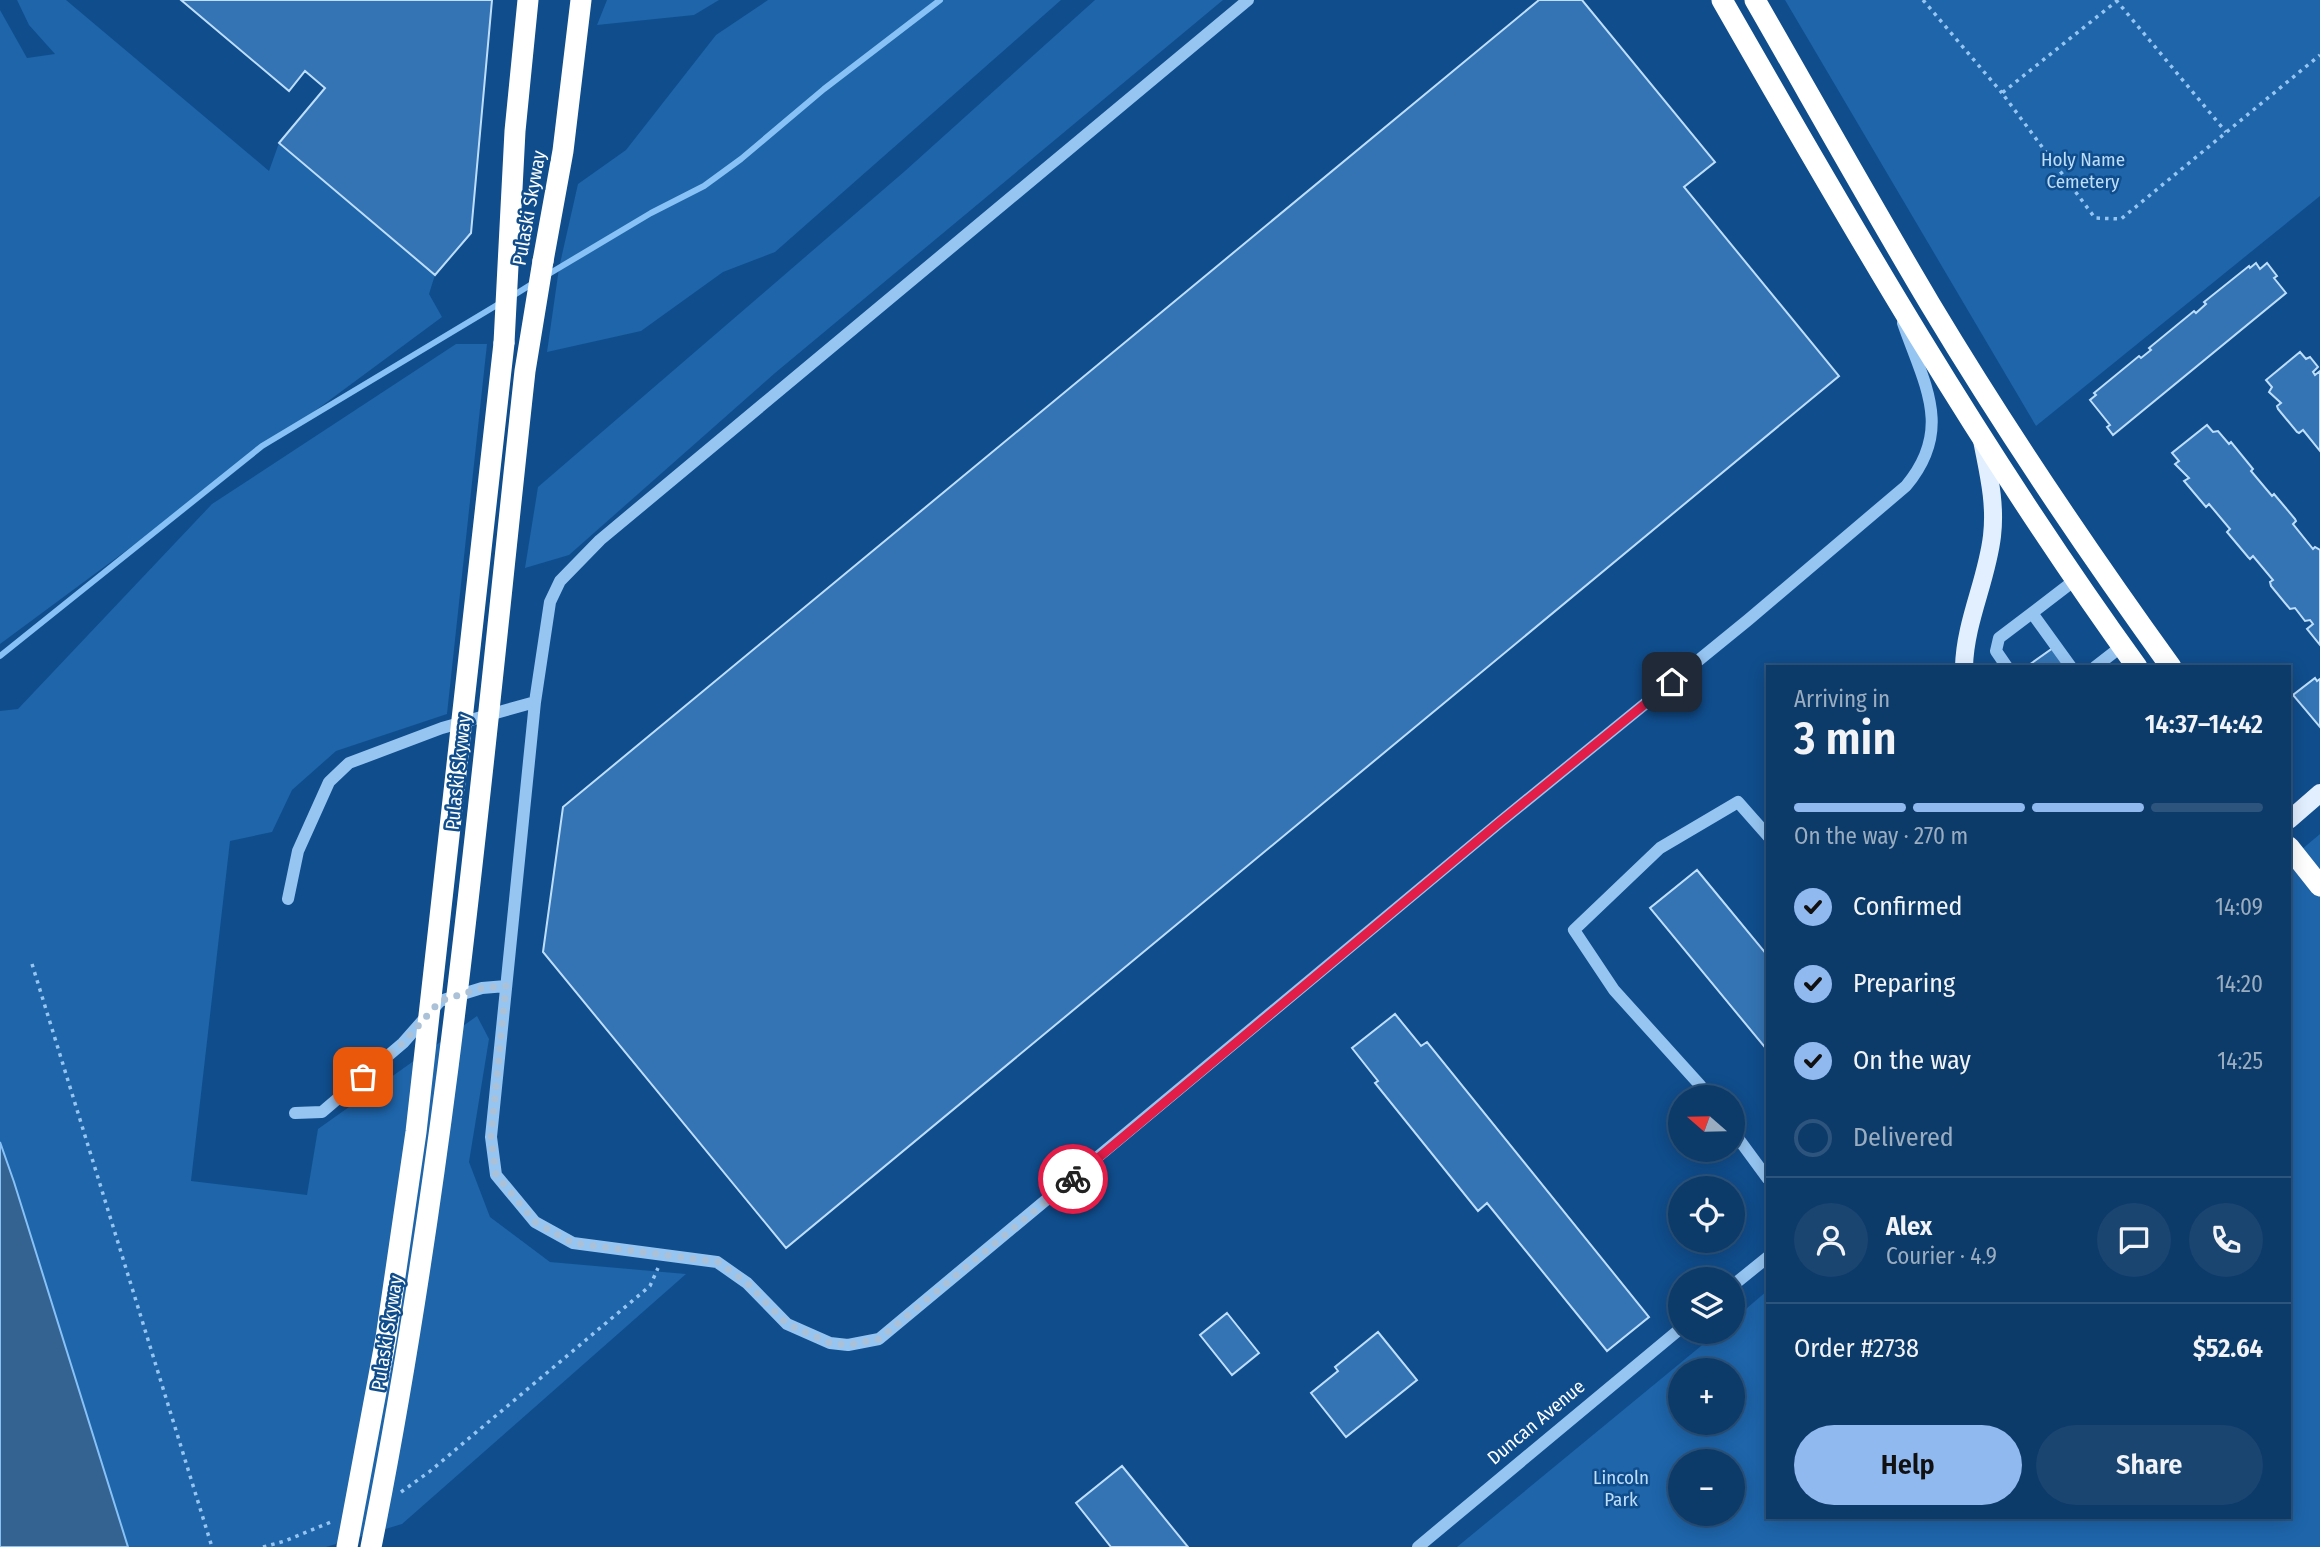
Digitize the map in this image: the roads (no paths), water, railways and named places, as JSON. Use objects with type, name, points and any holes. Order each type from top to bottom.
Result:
[{"type":"highway","name":"Pulaski Skyway","points":[[347,1547],[386,1338],[424,1065],[504,344],[514,143],[528,0]]},
{"type":"highway","name":"Pulaski Skyway","points":[[372,1547],[409,1342],[440,1135],[525,371],[563,151],[581,0]]},
{"type":"highway","points":[[1722,0],[1892,295],[1981,439],[2136,665]]},
{"type":"highway","points":[[1755,0],[1974,375],[2063,513],[2170,665]]},
{"type":"highway","points":[[2291,850],[2320,886]]},
{"type":"main road","points":[[1964,665],[1967,641],[1992,537],[1993,496],[1981,439]]},
{"type":"main road","points":[[2291,818],[2320,793]]},
{"type":"street","points":[[1248,0],[600,540],[559,581],[550,602],[535,702],[491,1137],[496,1175],[535,1222],[573,1243],[718,1262],[747,1283],[787,1324],[830,1343],[848,1345],[879,1339],[1500,822],[1748,620],[1906,486],[1918,471],[1929,446],[1932,409],[1892,295]]},
{"type":"street","points":[[2006,665],[1996,651],[1999,638],[2075,580]]},
{"type":"street","points":[[2032,613],[2070,665]]},
{"type":"street","points":[[2098,665],[2122,646]]},
{"type":"street","points":[[288,899],[298,852],[329,782],[349,763],[442,728],[535,702]]},
{"type":"street","points":[[1700,1085],[1614,990],[1574,930],[1660,848],[1738,802],[1766,834]]},
{"type":"street","points":[[295,1113],[321,1112],[403,1043],[440,1001],[482,988],[506,986]]},
{"type":"street","points":[[1745,1148],[1766,1176]]},
{"type":"street","points":[[1745,1276],[1766,1259]]},
{"type":"street","name":"Duncan Avenue","points":[[1418,1547],[1668,1339]]},
{"type":"waterway","points":[[547,275],[651,213],[704,186],[940,0]]},
{"type":"waterway","points":[[511,297],[535,282]]},
{"type":"waterway","points":[[0,656],[262,446],[502,302]]},
{"type":"park label","name":"Holy Name Cemetery","points":[[2083,170]]},
{"type":"park label","name":"Lincoln Park","points":[[1621,1488]]}]
